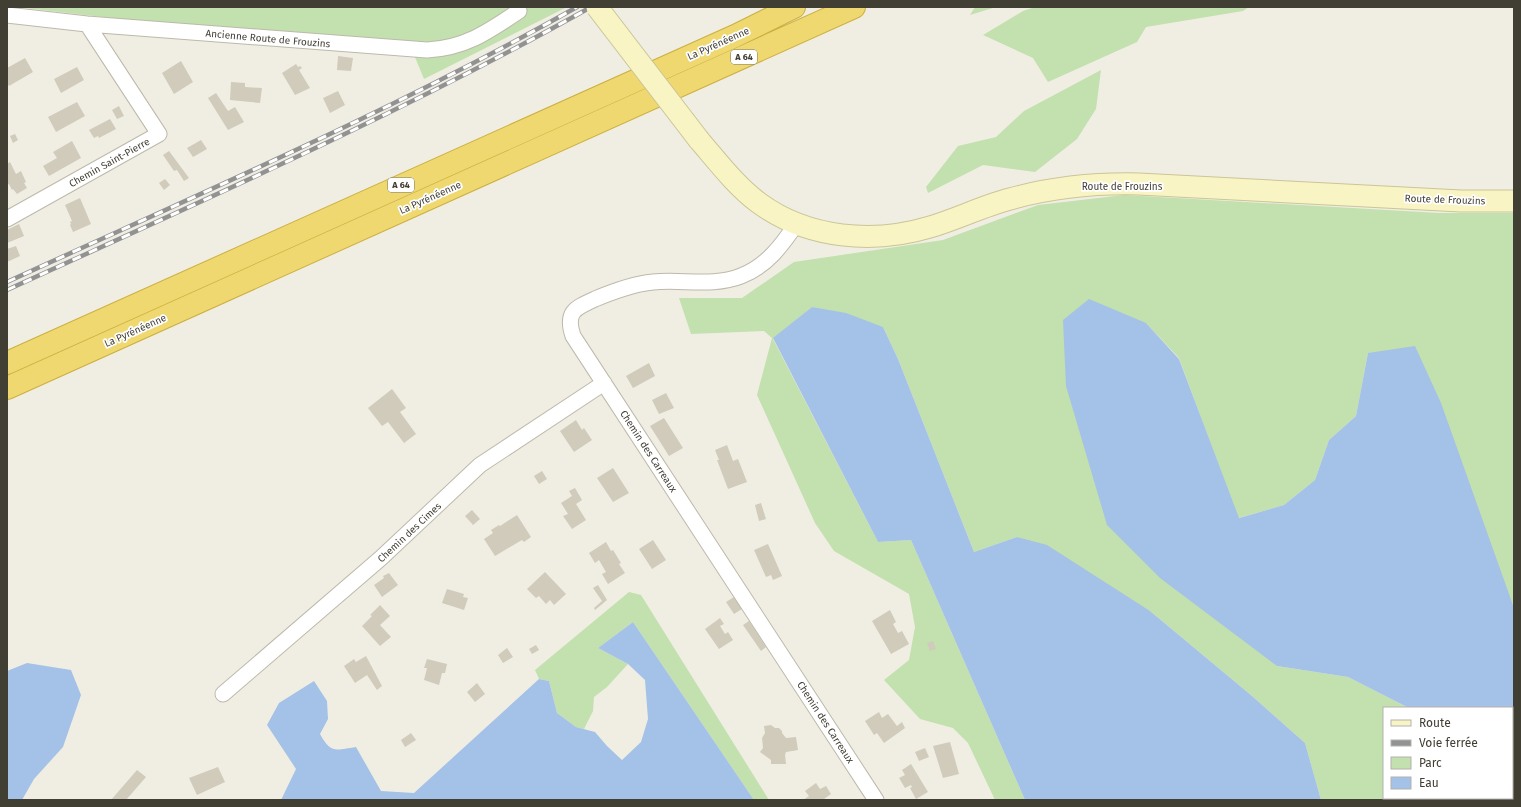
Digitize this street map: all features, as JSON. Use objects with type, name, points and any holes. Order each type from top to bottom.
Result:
[{"type":"highway","name":"La Pyrénéenne","points":[[7,363],[735,36],[794,7]]},
{"type":"highway","name":"La Pyrénéenne","points":[[7,388],[854,7]]},
{"type":"main road","name":"Route de Frouzins","points":[[597,7],[699,140],[722,167],[749,194],[771,211],[797,223],[825,232],[842,235],[874,237],[890,236],[932,227],[993,204],[1020,196],[1065,187],[1101,184],[1139,184],[1462,201],[1514,201]]},
{"type":"street","name":"Ancienne Route de Frouzins","points":[[7,15],[87,24],[427,50],[449,48],[464,44],[495,28],[519,11]]},
{"type":"street","name":"Chemin Saint-Pierre","points":[[7,219],[159,134],[87,24]]},
{"type":"street","name":"Chemin des Carreaux","points":[[797,223],[772,256],[759,267],[741,276],[728,280],[654,282],[632,286],[611,292],[578,306],[572,314],[569,325],[573,336],[876,800]]},
{"type":"street","name":"Chemin des Cimes","points":[[223,694],[381,558],[480,465],[604,383]]},
{"type":"green space","points":[[17,7],[567,7],[424,79],[410,45],[180,26]]},
{"type":"green space","points":[[975,7],[996,7],[970,15]]},
{"type":"green space","points":[[1035,7],[1249,7],[1243,11],[1146,27],[1137,42],[1048,82],[1033,58],[983,35],[1023,11]]},
{"type":"green space","points":[[1101,70],[1096,109],[1077,139],[1035,172],[983,165],[928,193],[926,187],[958,146],[996,137],[1024,111]]},
{"type":"green space","points":[[1124,195],[1439,213],[1514,213],[1514,608],[1511,600],[1368,353],[1356,416],[1329,440],[1315,480],[1284,505],[1238,518],[1179,358],[1146,323],[1277,666],[1348,677],[1407,707],[1383,707],[1383,799],[1469,800],[1321,800],[1305,743],[1252,696],[1150,611],[1017,537],[974,552],[898,359],[883,327],[812,307],[773,339],[878,542],[911,540],[1025,800],[995,800],[968,743],[953,728],[920,719],[884,680],[909,660],[915,627],[909,594],[834,551],[815,523],[757,395],[772,338],[764,331],[691,334],[679,298],[742,298],[794,262],[943,240],[1038,205]]},
{"type":"green space","points":[[629,592],[641,595],[769,800],[754,800],[633,622],[598,648],[628,664],[607,687],[594,697],[593,711],[584,729],[576,727],[557,713],[549,681],[539,679],[535,670]]},
{"type":"water","points":[[1089,299],[1146,323],[1179,359],[1239,518],[1284,505],[1315,480],[1329,440],[1356,416],[1368,353],[1415,346],[1441,403],[1514,608],[1514,800],[1469,800],[1513,799],[1513,707],[1407,707],[1348,677],[1277,666],[1160,578],[1107,525],[1066,386],[1063,320]]},
{"type":"water","points":[[812,307],[846,313],[883,327],[898,359],[974,552],[1017,537],[1047,545],[1150,611],[1252,696],[1305,743],[1321,800],[1025,800],[911,540],[878,542],[773,338]]},
{"type":"water","points":[[633,622],[754,800],[281,800],[296,769],[267,725],[279,703],[314,681],[327,701],[328,719],[320,734],[327,745],[331,748],[343,749],[356,747],[381,791],[414,793],[539,679],[549,681],[557,713],[576,727],[595,732],[622,760],[641,742],[648,719],[645,680],[628,664],[598,648]]},
{"type":"water","points":[[27,663],[71,670],[81,695],[63,747],[34,779],[22,800],[7,800],[7,671]]},
{"type":"building","points":[[338,56],[353,58],[351,71],[337,70]]},
{"type":"building","points":[[25,58],[33,72],[9,86],[7,83],[7,68]]},
{"type":"building","points":[[181,61],[193,82],[174,94],[162,73]]},
{"type":"building","points":[[296,64],[298,67],[300,66],[302,68],[299,70],[310,88],[295,95],[282,73]]},
{"type":"building","points":[[77,67],[84,80],[61,93],[54,79]]},
{"type":"building","points":[[231,82],[245,83],[245,87],[262,88],[260,103],[230,100]]},
{"type":"building","points":[[338,91],[345,105],[330,113],[323,98]]},
{"type":"building","points":[[216,93],[228,111],[235,107],[244,122],[228,130],[208,98]]},
{"type":"building","points":[[77,102],[85,116],[56,132],[48,117]]},
{"type":"building","points":[[119,106],[124,116],[117,119],[112,110]]},
{"type":"building","points":[[110,119],[116,129],[99,138],[98,136],[94,138],[89,130]]},
{"type":"building","points":[[15,134],[18,140],[13,143],[10,136]]},
{"type":"building","points":[[201,140],[207,149],[193,157],[187,148]]},
{"type":"building","points":[[72,141],[81,158],[49,176],[43,166],[57,158],[53,152]]},
{"type":"building","points":[[169,151],[189,178],[184,181],[177,170],[174,171],[163,155]]},
{"type":"building","points":[[10,162],[16,174],[21,171],[26,182],[24,183],[27,188],[17,194],[13,189],[12,190],[9,184],[7,185],[7,164]]},
{"type":"building","points":[[165,179],[170,185],[164,190],[159,183]]},
{"type":"building","points":[[80,198],[91,224],[73,232],[70,225],[70,222],[72,221],[65,205]]},
{"type":"building","points":[[19,224],[24,236],[7,243],[7,230]]},
{"type":"building","points":[[16,246],[20,256],[7,262],[7,249]]},
{"type":"building","points":[[649,363],[655,376],[633,388],[626,376]]},
{"type":"building","points":[[392,389],[406,408],[400,412],[416,434],[404,443],[388,422],[382,426],[368,408]]},
{"type":"building","points":[[666,393],[674,408],[659,414],[652,400]]},
{"type":"building","points":[[664,418],[683,448],[669,456],[650,426]]},
{"type":"building","points":[[576,420],[582,430],[584,428],[592,440],[574,452],[560,431]]},
{"type":"building","points":[[727,445],[733,461],[738,459],[747,482],[728,489],[717,460],[719,460],[715,450]]},
{"type":"building","points":[[613,468],[629,493],[613,502],[597,478]]},
{"type":"building","points":[[542,471],[547,479],[539,484],[534,476]]},
{"type":"building","points":[[575,488],[582,500],[576,504],[586,520],[572,529],[563,516],[568,514],[561,503],[572,496],[569,491]]},
{"type":"building","points":[[761,503],[766,519],[759,521],[755,505]]},
{"type":"building","points":[[472,510],[480,519],[473,525],[465,516]]},
{"type":"building","points":[[517,515],[531,537],[524,542],[522,540],[495,556],[484,539],[493,533],[491,530]]},
{"type":"building","points":[[653,540],[666,560],[652,569],[639,549]]},
{"type":"building","points":[[606,542],[621,563],[619,564],[625,573],[608,584],[602,574],[606,572],[599,560],[595,563],[589,553]]},
{"type":"building","points":[[768,544],[782,576],[773,580],[771,575],[766,577],[754,550]]},
{"type":"building","points":[[545,572],[566,594],[554,605],[550,600],[546,604],[539,596],[536,598],[527,589]]},
{"type":"building","points":[[389,573],[398,585],[382,597],[374,585],[384,578],[383,576]]},
{"type":"building","points":[[598,585],[607,600],[595,610],[594,608],[602,601],[593,588]]},
{"type":"building","points":[[447,589],[464,594],[463,597],[468,598],[464,610],[442,603]]},
{"type":"building","points":[[734,597],[742,609],[734,614],[726,602]]},
{"type":"building","points":[[380,605],[390,616],[380,625],[391,637],[380,646],[362,626]]},
{"type":"building","points":[[890,610],[896,622],[893,624],[898,633],[902,631],[909,644],[891,654],[872,621]]},
{"type":"building","points":[[720,618],[724,624],[720,626],[725,634],[728,632],[733,640],[719,649],[705,629]]},
{"type":"building","points":[[749,621],[766,647],[761,651],[743,625]]},
{"type":"building","points":[[933,641],[936,649],[930,651],[927,643]]},
{"type":"building","points":[[536,645],[539,650],[532,654],[529,649]]},
{"type":"building","points":[[507,648],[513,657],[503,663],[498,655]]},
{"type":"building","points":[[366,656],[382,686],[377,690],[367,675],[355,683],[344,666],[354,659],[356,662]]},
{"type":"building","points":[[427,659],[447,664],[445,673],[442,673],[439,685],[424,680],[427,668],[424,668]]},
{"type":"building","points":[[477,683],[485,694],[475,702],[467,692]]},
{"type":"building","points":[[879,712],[882,718],[888,714],[897,726],[902,722],[905,728],[884,743],[877,733],[874,735],[865,721]]},
{"type":"building","points":[[771,725],[775,728],[779,728],[786,738],[796,737],[798,750],[786,752],[786,764],[771,764],[771,760],[760,752],[763,748],[762,738],[765,733],[764,726]]},
{"type":"building","points":[[411,733],[416,740],[405,747],[401,740]]},
{"type":"building","points":[[950,742],[959,774],[943,778],[933,746]]},
{"type":"building","points":[[925,748],[929,757],[919,761],[915,752]]},
{"type":"building","points":[[911,764],[928,792],[916,799],[910,788],[912,787],[911,785],[905,788],[899,778],[905,775],[902,770]]},
{"type":"building","points":[[218,767],[225,782],[197,795],[189,778]]},
{"type":"building","points":[[137,770],[146,777],[126,800],[111,800]]},
{"type":"building","points":[[816,783],[820,789],[826,786],[831,794],[824,799],[825,800],[803,800],[809,796],[805,791]]},
{"type":"railway","points":[[7,282],[366,117],[508,45],[577,7]]},
{"type":"railway","points":[[7,290],[229,189],[375,119],[520,46],[591,7]]}]
